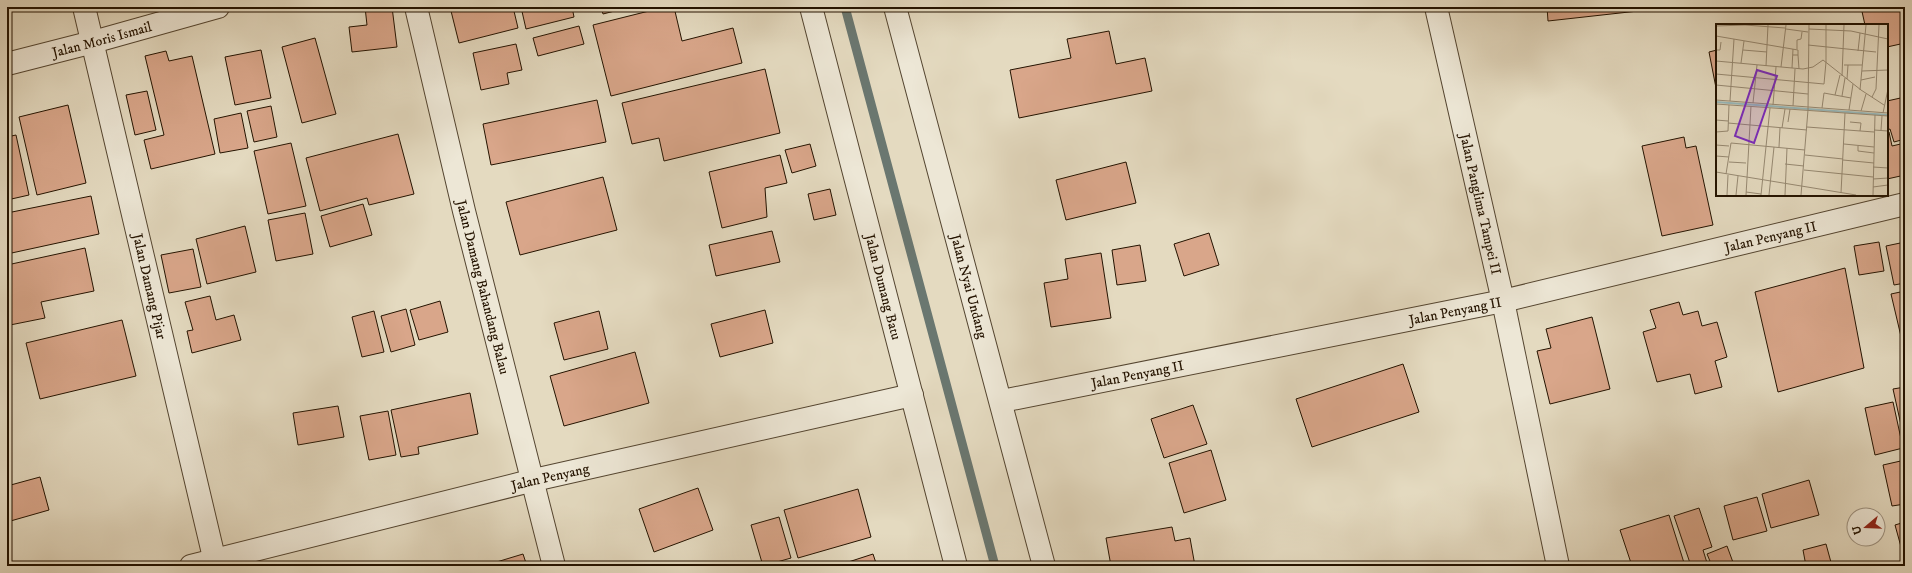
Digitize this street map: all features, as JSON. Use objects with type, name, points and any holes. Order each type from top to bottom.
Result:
[{"type":"street","name":"Jalan Damang Pijar","points":[[84,7],[215,563]]},
{"type":"street","name":"Jalan Moris Ismail","points":[[7,64],[218,7]]},
{"type":"street","name":"Jalan Damang Bahandang Balau","points":[[416,7],[464,211],[534,480],[554,566]]},
{"type":"street","name":"Jalan Dumang Batu","points":[[810,7],[956,566]]},
{"type":"street","name":"Jalan Nyai Undang","points":[[895,7],[1002,401],[1044,566]]},
{"type":"street","name":"Jalan Panglima Tampei II","points":[[1436,7],[1503,301],[1558,566]]},
{"type":"street","name":"Jalan Penyang II","points":[[1002,401],[1503,301],[1905,204]]},
{"type":"street","name":"Jalan Penyang","points":[[191,566],[215,563],[534,480],[912,395]]},
{"type":"building","points":[[365,7],[392,7],[397,47],[352,52],[349,27],[367,25]]},
{"type":"building","points":[[450,7],[513,7],[518,28],[459,43]]},
{"type":"building","points":[[521,7],[572,7],[574,17],[526,29]]},
{"type":"building","points":[[601,7],[630,7],[603,14]]},
{"type":"building","points":[[665,7],[674,7],[682,41],[733,28],[742,63],[611,96],[593,25]]},
{"type":"building","points":[[1547,7],[1656,7],[1656,9],[1548,21]]},
{"type":"building","points":[[1861,7],[1905,7],[1905,43],[1888,47],[1888,24],[1865,24]]},
{"type":"building","points":[[579,26],[584,44],[538,56],[533,38]]},
{"type":"building","points":[[1109,31],[1116,64],[1145,58],[1152,91],[1019,118],[1010,70],[1071,58],[1067,39]]},
{"type":"building","points":[[315,38],[336,114],[302,123],[282,47]]},
{"type":"building","points":[[516,44],[522,70],[507,73],[509,84],[481,90],[473,53]]},
{"type":"building","points":[[261,50],[271,98],[235,105],[225,57]]},
{"type":"building","points":[[1716,50],[1716,88],[1709,52]]},
{"type":"building","points":[[166,51],[169,61],[192,56],[215,154],[151,169],[144,140],[164,135],[145,56]]},
{"type":"building","points":[[765,69],[780,133],[664,161],[659,138],[632,144],[622,103]]},
{"type":"building","points":[[147,91],[156,130],[135,135],[126,95]]},
{"type":"building","points":[[1905,97],[1905,139],[1894,142],[1890,129],[1888,130],[1888,101]]},
{"type":"building","points":[[597,100],[606,142],[491,165],[483,124]]},
{"type":"building","points":[[68,105],[86,183],[37,195],[19,117]]},
{"type":"building","points":[[271,106],[277,137],[254,142],[247,111]]},
{"type":"building","points":[[241,113],[248,148],[220,153],[214,119]]},
{"type":"building","points":[[1888,132],[1892,146],[1905,143],[1905,175],[1888,179]]},
{"type":"building","points":[[398,134],[414,194],[369,205],[367,198],[320,211],[306,158]]},
{"type":"building","points":[[16,135],[29,195],[7,200],[7,137]]},
{"type":"building","points":[[1684,137],[1686,148],[1696,146],[1713,225],[1662,236],[1642,146]]},
{"type":"building","points":[[291,143],[306,206],[268,214],[254,151]]},
{"type":"building","points":[[810,144],[816,166],[792,173],[785,150]]},
{"type":"building","points":[[780,155],[787,183],[765,188],[767,217],[722,228],[709,172]]},
{"type":"building","points":[[1126,162],[1136,203],[1066,220],[1056,180]]},
{"type":"building","points":[[603,177],[617,230],[520,255],[506,202]]},
{"type":"building","points":[[830,189],[836,215],[814,220],[808,194]]},
{"type":"building","points":[[91,196],[99,234],[7,254],[7,213]]},
{"type":"building","points":[[363,204],[372,235],[330,247],[321,216]]},
{"type":"building","points":[[305,213],[313,254],[276,261],[268,220]]},
{"type":"building","points":[[245,226],[256,272],[207,284],[196,239]]},
{"type":"building","points":[[772,231],[780,262],[716,276],[709,245]]},
{"type":"building","points":[[1209,233],[1219,265],[1184,276],[1174,244]]},
{"type":"building","points":[[1879,242],[1884,271],[1859,275],[1854,246]]},
{"type":"building","points":[[1905,242],[1905,283],[1894,285],[1886,246]]},
{"type":"building","points":[[1140,245],[1146,281],[1117,285],[1112,250]]},
{"type":"building","points":[[85,248],[94,291],[41,302],[45,318],[10,325],[7,312],[7,265]]},
{"type":"building","points":[[193,249],[201,287],[169,293],[161,255]]},
{"type":"building","points":[[1101,253],[1111,318],[1051,327],[1044,283],[1068,279],[1065,259]]},
{"type":"building","points":[[1845,268],[1864,368],[1778,392],[1755,292]]},
{"type":"building","points":[[1905,291],[1905,344],[1903,345],[1891,294]]},
{"type":"building","points":[[210,296],[216,320],[234,315],[241,340],[192,353],[187,331],[193,330],[185,302]]},
{"type":"building","points":[[440,301],[448,332],[419,340],[410,310]]},
{"type":"building","points":[[1679,302],[1683,315],[1698,311],[1702,326],[1717,322],[1727,357],[1715,361],[1722,387],[1695,394],[1690,374],[1657,382],[1643,332],[1656,328],[1650,310]]},
{"type":"building","points":[[406,309],[415,345],[391,352],[381,316]]},
{"type":"building","points":[[765,310],[773,343],[720,357],[711,324]]},
{"type":"building","points":[[374,311],[384,352],[362,357],[352,317]]},
{"type":"building","points":[[599,311],[608,349],[564,360],[554,323]]},
{"type":"building","points":[[1592,317],[1610,389],[1550,404],[1537,351],[1551,348],[1546,329]]},
{"type":"building","points":[[122,320],[136,376],[40,399],[26,343]]},
{"type":"building","points":[[635,352],[649,403],[564,426],[550,376]]},
{"type":"building","points":[[1403,364],[1419,412],[1312,447],[1296,399]]},
{"type":"building","points":[[1905,387],[1905,443],[1893,389]]},
{"type":"building","points":[[470,393],[478,434],[418,447],[419,454],[401,457],[391,410]]},
{"type":"building","points":[[1893,402],[1903,448],[1875,455],[1865,408]]},
{"type":"building","points":[[1193,405],[1207,444],[1164,458],[1151,419]]},
{"type":"building","points":[[338,406],[344,437],[298,445],[293,413]]},
{"type":"building","points":[[388,411],[396,455],[369,460],[360,416]]},
{"type":"building","points":[[1211,450],[1226,500],[1184,513],[1169,463]]},
{"type":"building","points":[[1905,460],[1905,504],[1892,506],[1883,465]]},
{"type":"building","points":[[40,477],[49,510],[7,522],[7,486]]},
{"type":"building","points":[[1809,480],[1819,515],[1771,528],[1762,494]]},
{"type":"building","points":[[698,488],[713,530],[654,552],[639,509]]},
{"type":"building","points":[[858,489],[871,537],[798,558],[784,510]]},
{"type":"building","points":[[1757,497],[1767,531],[1733,540],[1724,506]]},
{"type":"building","points":[[1699,508],[1712,547],[1703,550],[1708,566],[1691,566],[1674,516]]},
{"type":"building","points":[[1669,515],[1685,566],[1632,566],[1620,530]]},
{"type":"building","points":[[779,517],[791,558],[763,566],[751,525]]},
{"type":"building","points":[[1905,522],[1905,554],[1903,554],[1895,525]]},
{"type":"building","points":[[1172,527],[1175,541],[1190,538],[1195,566],[1111,566],[1106,538]]},
{"type":"building","points":[[1826,544],[1832,566],[1806,566],[1803,550]]},
{"type":"building","points":[[1727,546],[1734,565],[1712,566],[1707,554]]},
{"type":"building","points":[[523,554],[527,566],[491,566],[490,564]]},
{"type":"building","points":[[873,554],[877,566],[836,566]]},
{"type":"waterway","points":[[845,7],[995,566]]}]
